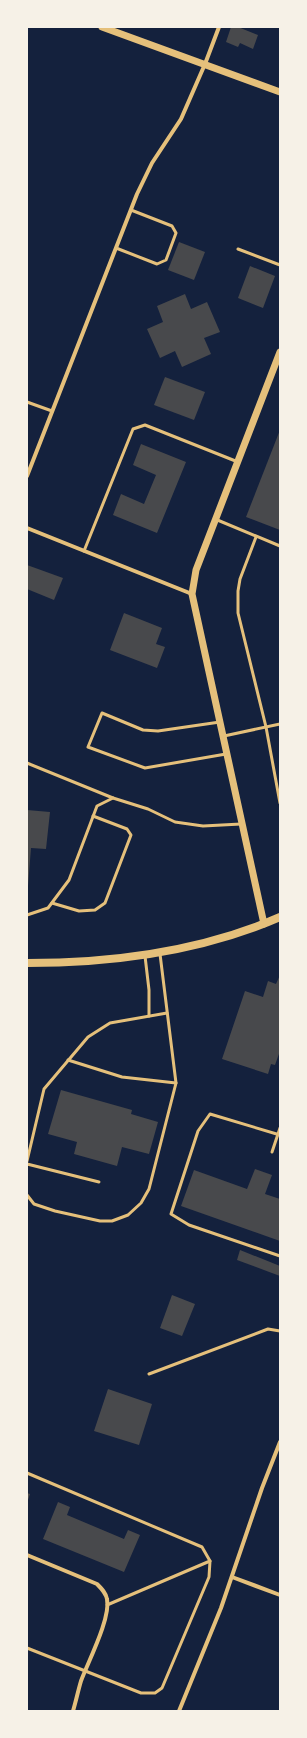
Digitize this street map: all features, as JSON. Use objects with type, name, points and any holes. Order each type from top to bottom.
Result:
[{"type":"main road","points":[[27,963],[62,963],[144,954],[195,945],[264,924],[280,917]]},
{"type":"street","points":[[102,27],[280,92]]},
{"type":"street","points":[[27,476],[131,210],[152,163],[181,120],[219,27]]},
{"type":"street","points":[[264,924],[192,594],[196,570],[280,352]]},
{"type":"street","points":[[27,528],[192,594]]},
{"type":"street","points":[[179,1711],[232,1577],[262,1488],[280,1442]]},
{"type":"street","points":[[27,1555],[97,1584],[103,1590],[107,1605],[104,1624],[85,1671],[73,1711]]},
{"type":"street","points":[[232,1577],[280,1595]]},
{"type":"lane","points":[[116,248],[157,264],[166,260],[176,233],[172,226],[131,210]]},
{"type":"lane","points":[[238,249],[280,265]]},
{"type":"lane","points":[[27,402],[52,412]]},
{"type":"lane","points":[[84,551],[133,429],[145,425],[238,462]]},
{"type":"lane","points":[[216,519],[280,546]]},
{"type":"lane","points":[[256,536],[240,579],[238,592],[238,613],[266,727],[280,803]]},
{"type":"lane","points":[[220,722],[158,731],[143,730],[102,713],[88,747],[145,768],[227,754]]},
{"type":"lane","points":[[224,736],[280,724]]},
{"type":"lane","points":[[27,763],[113,798],[148,809],[174,822],[203,826],[243,824]]},
{"type":"lane","points":[[27,915],[48,908],[69,880],[97,806],[113,798]]},
{"type":"lane","points":[[52,903],[79,911],[95,910],[105,903],[131,835],[127,829],[93,816]]},
{"type":"lane","points":[[27,1195],[34,1204],[100,1221],[112,1221],[128,1215],[141,1203],[149,1189],[176,1083],[159,951]]},
{"type":"lane","points":[[144,954],[149,990],[149,1016]]},
{"type":"lane","points":[[99,1182],[27,1162],[44,1089],[88,1038],[110,1023],[167,1013]]},
{"type":"lane","points":[[68,1060],[122,1077],[176,1083]]},
{"type":"lane","points":[[279,1135],[210,1114],[198,1131],[171,1214],[189,1225],[280,1256]]},
{"type":"lane","points":[[272,1152],[279,1135],[280,1128]]},
{"type":"lane","points":[[149,1374],[268,1329],[280,1331]]},
{"type":"lane","points":[[27,1473],[202,1547],[210,1561],[209,1577],[162,1688],[155,1693],[141,1693],[27,1648]]},
{"type":"lane","points":[[107,1605],[210,1561]]},
{"type":"building","points":[[231,27],[238,27],[258,35],[253,49],[240,43],[238,47],[226,42]]},
{"type":"building","points":[[179,242],[205,252],[194,280],[168,270]]},
{"type":"building","points":[[250,266],[275,276],[263,308],[238,298]]},
{"type":"building","points":[[185,294],[191,309],[207,302],[220,332],[204,338],[211,354],[182,367],[175,351],[160,358],[147,329],[163,322],[157,306]]},
{"type":"building","points":[[165,377],[205,392],[194,420],[154,405]]},
{"type":"building","points":[[280,430],[280,530],[246,517]]},
{"type":"building","points":[[141,444],[186,462],[157,533],[113,515],[121,494],[144,504],[156,475],[133,465]]},
{"type":"building","points":[[27,565],[63,578],[54,600],[27,589]]},
{"type":"building","points":[[124,613],[162,628],[156,644],[165,647],[157,668],[110,650]]},
{"type":"building","points":[[27,810],[50,812],[46,849],[31,848],[28,886]]},
{"type":"building","points":[[280,975],[280,1051],[275,1065],[271,1064],[268,1074],[222,1059],[245,991],[263,997],[268,981],[276,984]]},
{"type":"building","points":[[61,1090],[132,1110],[131,1114],[158,1122],[149,1154],[122,1147],[117,1166],[74,1154],[77,1142],[48,1134]]},
{"type":"building","points":[[255,1169],[272,1175],[265,1194],[280,1199],[280,1241],[181,1206],[194,1170],[247,1189]]},
{"type":"building","points":[[240,1250],[280,1266],[280,1276],[237,1260]]},
{"type":"building","points":[[172,1295],[195,1304],[182,1336],[160,1328]]},
{"type":"building","points":[[108,1389],[152,1404],[139,1445],[94,1431]]},
{"type":"building","points":[[27,1493],[30,1494],[27,1503]]},
{"type":"building","points":[[58,1502],[70,1507],[67,1515],[124,1539],[128,1530],[140,1535],[124,1572],[43,1539]]}]
